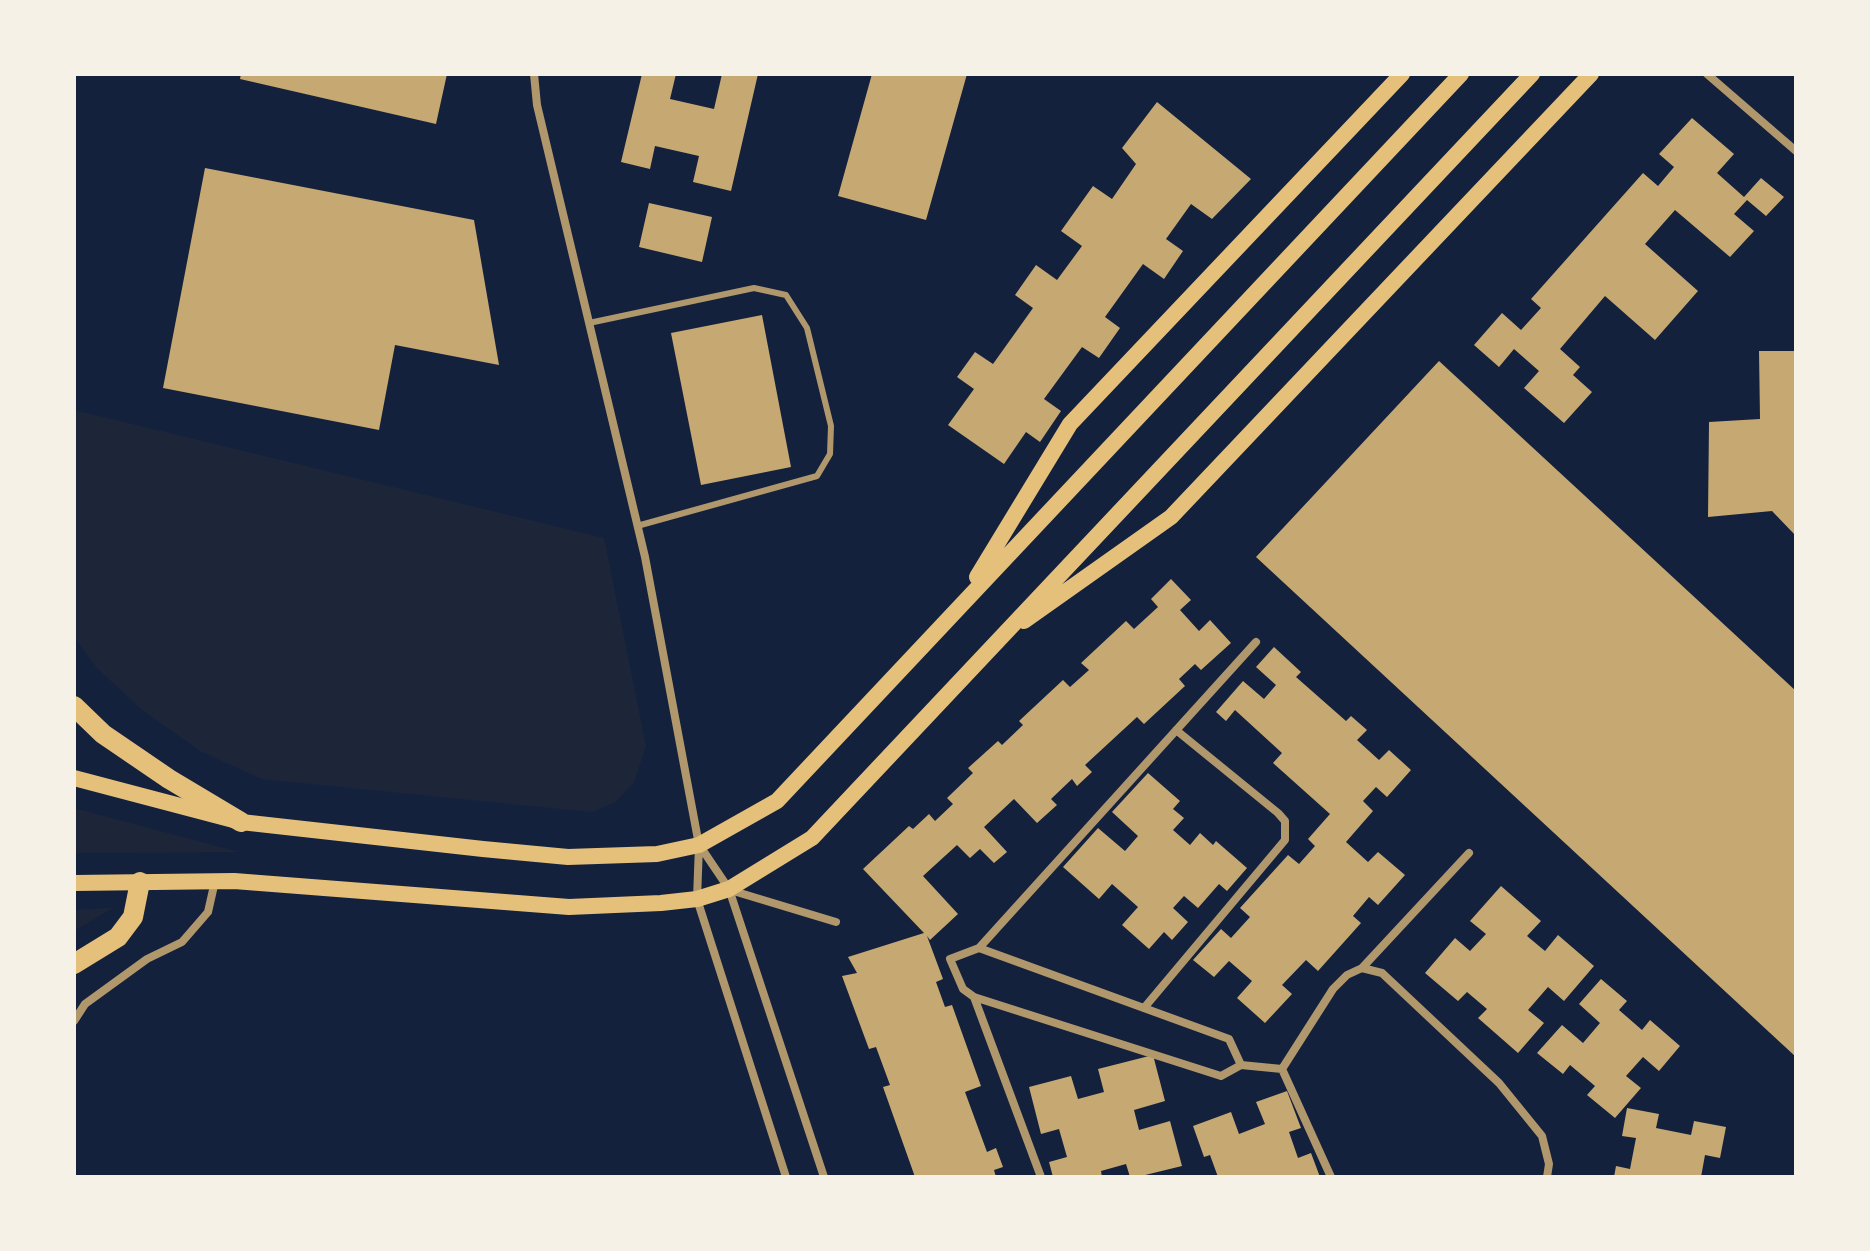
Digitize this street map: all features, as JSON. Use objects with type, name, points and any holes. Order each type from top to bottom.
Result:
[{"type":"main road","points":[[959,605],[1070,424],[1402,74]]},
{"type":"main road","points":[[74,778],[241,822],[568,857],[657,854],[699,845],[777,801],[1101,453],[1461,74]]},
{"type":"main road","points":[[74,883],[215,881],[569,907],[697,899],[729,889],[812,838],[1532,74]]},
{"type":"main road","points":[[996,641],[1171,517],[1591,74]]},
{"type":"main road","points":[[74,706],[103,734],[169,779],[241,822]]},
{"type":"main road","points":[[74,964],[118,937],[133,917],[140,882]]},
{"type":"street","points":[[534,74],[537,105],[637,526],[699,845],[697,899],[786,1177]]},
{"type":"street","points":[[1707,74],[1796,151]]},
{"type":"street","points":[[1256,642],[979,948],[950,959],[963,989],[974,997],[1221,1076],[1241,1065],[1282,1069]]},
{"type":"street","points":[[1144,1008],[1285,840],[1285,821],[1278,813],[1176,730]]},
{"type":"street","points":[[699,845],[729,889],[824,1177]]},
{"type":"street","points":[[1282,1069],[1333,989],[1347,975],[1362,968],[1469,853]]},
{"type":"street","points":[[74,1021],[85,1004],[147,959],[182,942],[208,912],[215,881]]},
{"type":"street","points":[[729,889],[836,922]]},
{"type":"street","points":[[979,948],[1229,1039],[1241,1065]]},
{"type":"street","points":[[1362,968],[1382,973],[1499,1083],[1542,1136],[1549,1164],[1547,1177]]},
{"type":"street","points":[[974,997],[1041,1177]]},
{"type":"street","points":[[1282,1069],[1331,1177]]},
{"type":"lane","points":[[589,323],[754,288],[786,295],[807,328],[831,426],[830,454],[817,476],[637,526]]},
{"type":"shaded area","points":[[74,410],[604,538],[646,746],[634,782],[616,802],[592,812],[262,779],[202,752],[142,710],[96,667],[74,637]]},
{"type":"shaded area","points":[[74,808],[239,852],[74,853]]},
{"type":"shaded area","points":[[113,908],[74,931],[74,910]]},
{"type":"building","points":[[241,74],[447,74],[436,124],[240,79]]},
{"type":"building","points":[[642,74],[676,74],[670,99],[714,109],[722,74],[758,74],[731,191],[693,182],[699,156],[655,146],[650,169],[621,162]]},
{"type":"building","points":[[872,74],[967,74],[926,220],[838,196]]},
{"type":"building","points":[[1157,102],[1251,179],[1212,219],[1191,204],[1166,239],[1183,251],[1164,279],[1143,264],[1105,317],[1120,328],[1099,358],[1082,347],[1044,399],[1061,411],[1040,442],[1026,432],[1004,464],[948,425],[974,389],[957,377],[975,352],[993,364],[1033,308],[1015,295],[1036,265],[1057,280],[1082,246],[1061,231],[1093,186],[1112,199],[1136,164],[1122,148]]},
{"type":"building","points":[[1692,118],[1734,154],[1717,173],[1744,197],[1761,178],[1784,197],[1766,216],[1747,200],[1734,214],[1754,231],[1730,257],[1675,210],[1645,244],[1698,291],[1655,340],[1605,296],[1560,349],[1580,367],[1573,375],[1592,392],[1564,423],[1524,388],[1539,371],[1514,349],[1499,367],[1474,345],[1502,313],[1521,330],[1541,308],[1531,299],[1643,173],[1658,186],[1674,167],[1659,154]]},
{"type":"building","points":[[205,168],[474,220],[499,365],[395,345],[379,430],[163,388]]},
{"type":"building","points":[[649,203],[712,217],[702,262],[639,247]]},
{"type":"building","points":[[762,315],[791,467],[701,485],[671,333]]},
{"type":"building","points":[[1759,351],[1796,351],[1796,536],[1772,511],[1708,517],[1709,422],[1760,419]]},
{"type":"building","points":[[1439,361],[1796,691],[1796,1057],[1256,557]]},
{"type":"building","points":[[1171,579],[1191,600],[1180,610],[1199,631],[1210,620],[1231,643],[1201,670],[1195,664],[1179,679],[1185,686],[1144,724],[1137,717],[1085,765],[1092,772],[1077,786],[1072,779],[1051,799],[1057,805],[1037,823],[1014,799],[984,827],[1007,852],[994,863],[980,849],[970,858],[957,845],[923,876],[958,914],[930,940],[927,936],[943,979],[936,982],[945,1007],[952,1005],[981,1086],[965,1092],[987,1152],[996,1148],[1003,1167],[994,1170],[996,1177],[915,1177],[883,1087],[890,1085],[876,1047],[869,1049],[842,976],[857,973],[848,957],[924,933],[863,869],[909,826],[913,829],[929,814],[935,821],[953,804],[947,798],[973,773],[968,768],[998,741],[1002,745],[1023,725],[1019,721],[1063,680],[1070,687],[1089,670],[1081,663],[1126,621],[1134,629],[1158,607],[1151,599]]},
{"type":"building","points":[[1274,647],[1301,672],[1296,677],[1346,721],[1351,716],[1367,730],[1357,740],[1379,760],[1389,750],[1411,770],[1387,797],[1376,787],[1363,801],[1373,811],[1346,842],[1368,862],[1378,852],[1405,875],[1378,905],[1369,897],[1353,916],[1361,923],[1318,971],[1306,960],[1282,985],[1292,994],[1265,1023],[1237,998],[1252,981],[1229,961],[1214,977],[1193,960],[1221,929],[1231,938],[1250,917],[1240,908],[1288,855],[1299,864],[1315,846],[1308,839],[1330,814],[1273,763],[1282,753],[1235,710],[1226,721],[1216,712],[1243,681],[1264,699],[1276,685],[1256,667]]},
{"type":"building","points":[[1148,773],[1180,801],[1173,809],[1184,818],[1173,830],[1190,845],[1200,833],[1213,845],[1216,841],[1247,868],[1227,891],[1219,884],[1198,908],[1184,896],[1173,908],[1188,922],[1172,940],[1164,932],[1149,949],[1122,925],[1138,907],[1112,884],[1099,899],[1063,867],[1098,828],[1125,851],[1138,836],[1112,812]]},
{"type":"building","points":[[1501,886],[1541,921],[1527,936],[1545,951],[1558,935],[1594,966],[1564,1001],[1548,987],[1528,1010],[1544,1023],[1518,1053],[1478,1018],[1487,1009],[1467,992],[1458,1001],[1425,973],[1455,938],[1470,951],[1486,934],[1470,921]]},
{"type":"building","points":[[1601,979],[1627,1001],[1619,1010],[1642,1030],[1650,1020],[1680,1046],[1659,1071],[1643,1057],[1626,1076],[1641,1088],[1615,1118],[1587,1095],[1595,1086],[1570,1065],[1563,1074],[1537,1053],[1562,1025],[1583,1043],[1600,1023],[1579,1004]]},
{"type":"building","points":[[1153,1055],[1165,1101],[1134,1110],[1139,1130],[1170,1121],[1182,1166],[1137,1177],[1130,1177],[1126,1164],[1101,1171],[1102,1177],[1053,1177],[1049,1162],[1067,1157],[1059,1129],[1041,1134],[1029,1087],[1071,1076],[1078,1099],[1104,1092],[1098,1069]]},
{"type":"building","points":[[1287,1091],[1301,1128],[1289,1132],[1298,1158],[1311,1153],[1320,1177],[1218,1177],[1210,1155],[1204,1157],[1193,1126],[1231,1112],[1239,1134],[1265,1124],[1256,1102]]},
{"type":"building","points":[[1627,1108],[1659,1114],[1656,1128],[1691,1135],[1694,1121],[1726,1127],[1720,1158],[1705,1155],[1701,1177],[1614,1177],[1616,1166],[1630,1169],[1636,1138],[1622,1136]]}]
